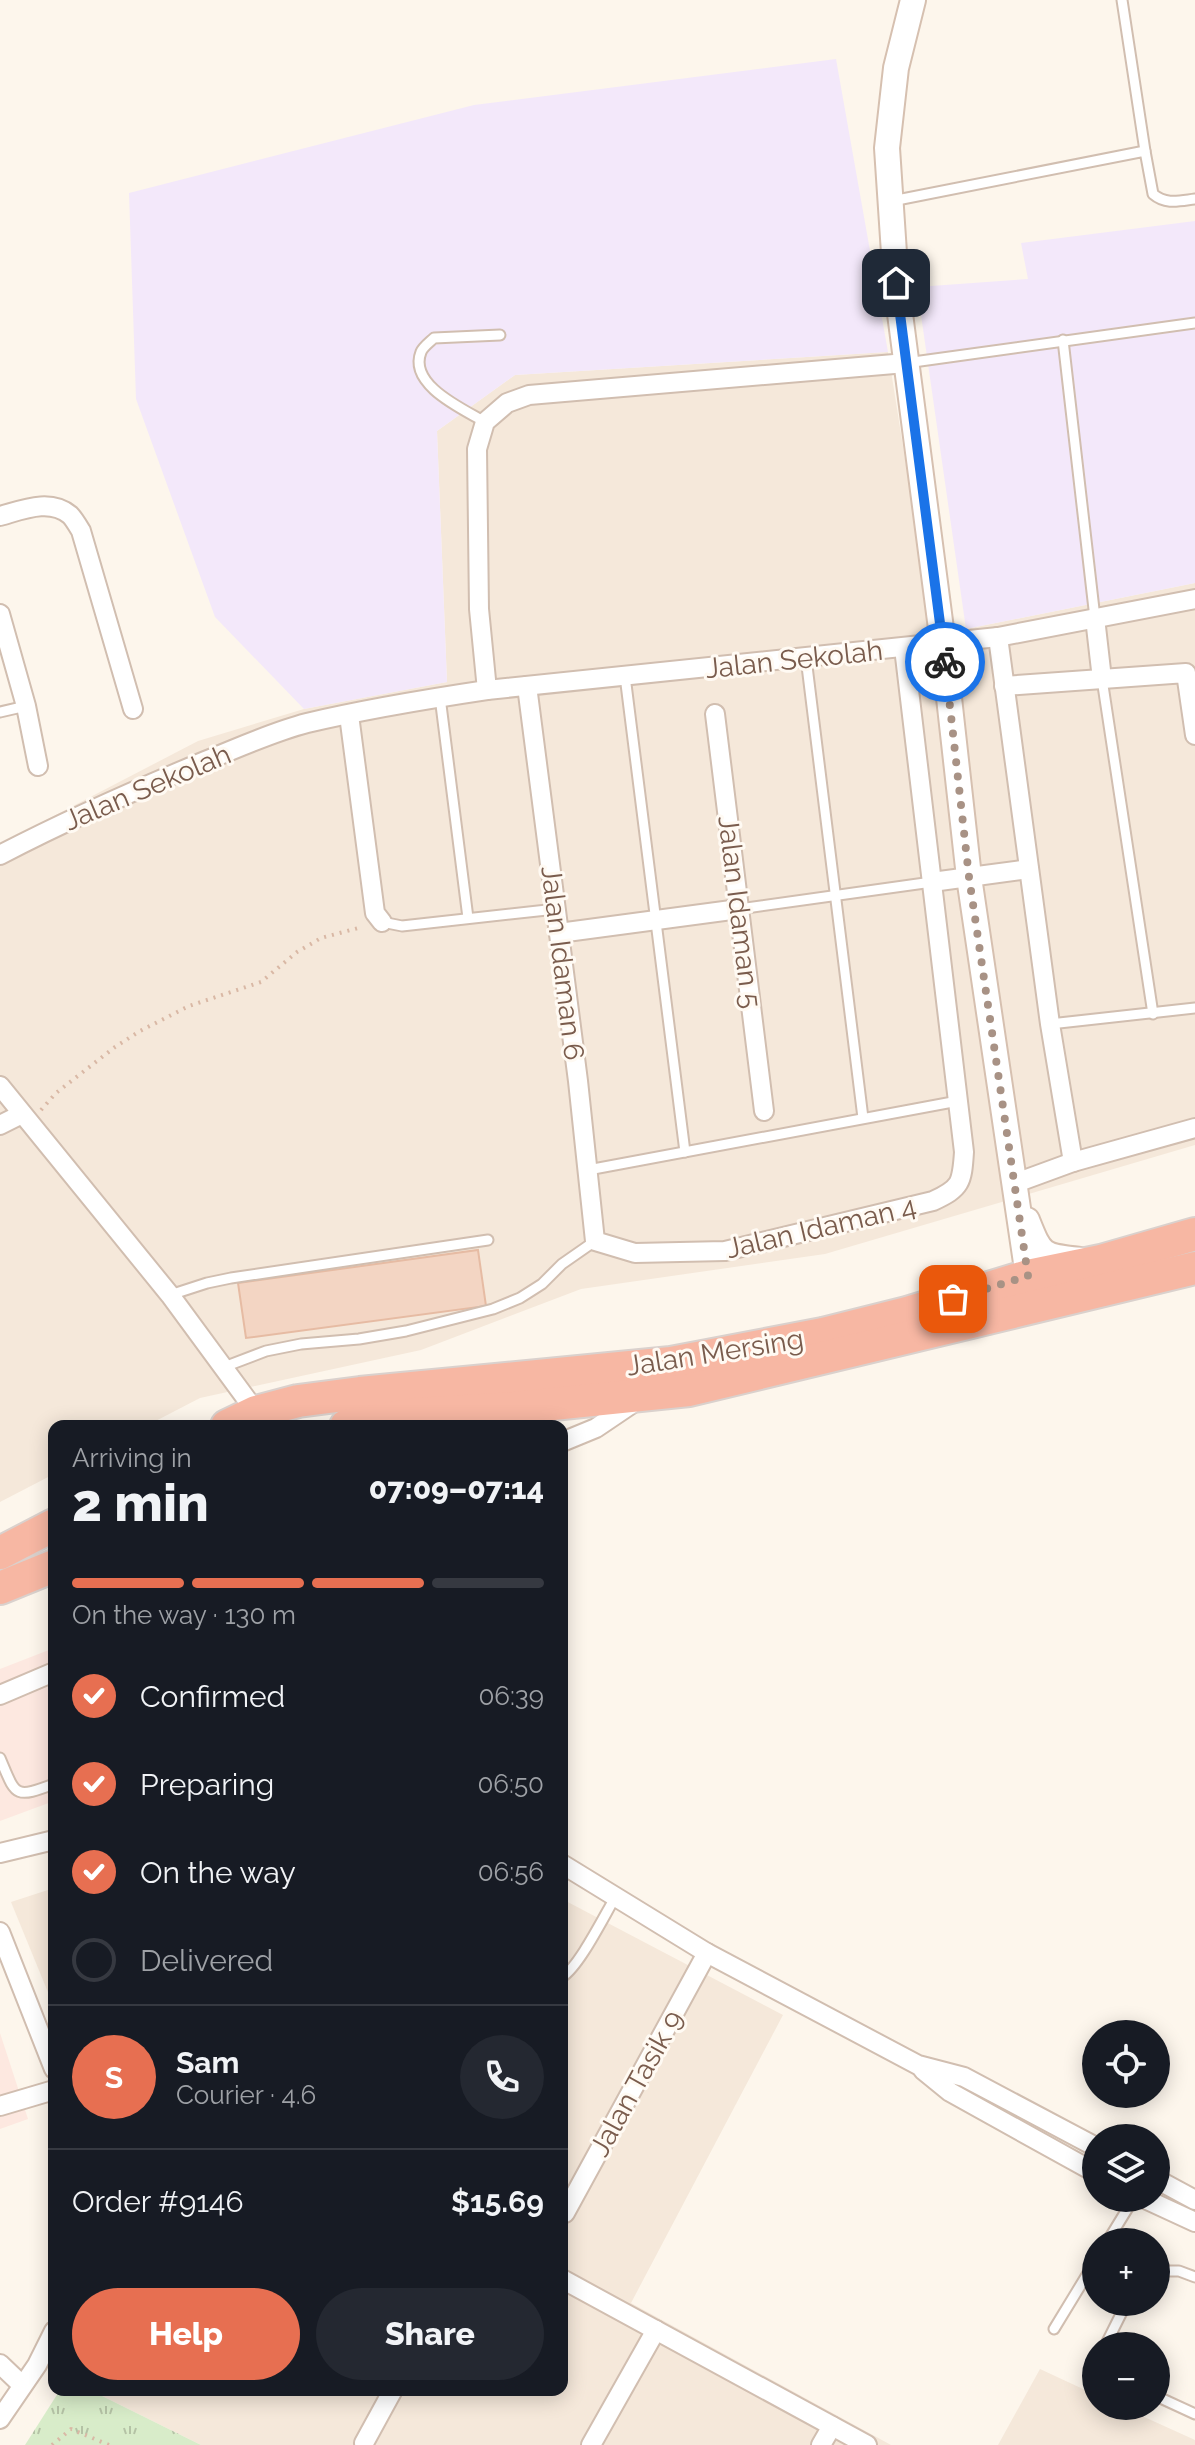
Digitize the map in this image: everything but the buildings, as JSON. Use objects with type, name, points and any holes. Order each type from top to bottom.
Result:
[{"type":"highway","name":"Jalan Mersing","points":[[239,1420],[256,1412],[298,1401],[671,1363],[712,1356],[823,1334],[907,1313],[1028,1276],[1101,1261],[1195,1234]]},
{"type":"highway","points":[[380,1420],[415,1414],[514,1408],[689,1390],[1195,1268]]},
{"type":"highway","points":[[0,1553],[48,1528]]},
{"type":"highway","points":[[0,1588],[48,1568]]},
{"type":"street","points":[[913,0],[896,68],[887,148],[889,202],[969,877],[1028,1276]]},
{"type":"street","points":[[487,690],[479,609],[477,449],[485,422],[507,403],[529,395],[906,363]]},
{"type":"street","points":[[0,516],[38,506],[54,507],[69,515],[81,531],[133,709]]},
{"type":"street","name":"Jalan Sekolah","points":[[0,855],[73,818],[250,743],[305,724],[487,690],[998,637],[1195,599]]},
{"type":"street","points":[[0,614],[26,706],[38,766]]},
{"type":"street","points":[[1095,618],[1102,679]]},
{"type":"street","points":[[998,637],[1050,1024],[1073,1162]]},
{"type":"street","name":"Jalan Idaman 4","points":[[595,1241],[635,1253],[725,1251],[933,1201],[954,1191],[963,1174],[964,1152],[904,648]]},
{"type":"street","points":[[1004,686],[1186,673],[1195,735]]},
{"type":"street","name":"Jalan Idaman 6","points":[[527,686],[595,1241]]},
{"type":"street","name":"Jalan Idaman 5","points":[[715,714],[764,1111]]},
{"type":"street","points":[[349,715],[375,913],[382,922]]},
{"type":"street","points":[[932,882],[1029,869]]},
{"type":"street","points":[[559,933],[739,909]]},
{"type":"street","points":[[0,1086],[170,1295],[256,1412]]},
{"type":"street","points":[[0,1125],[27,1120]]},
{"type":"street","points":[[1013,1184],[1073,1162],[1195,1128]]},
{"type":"street","points":[[1013,1184],[1038,1248],[1053,1257],[1101,1261]]},
{"type":"street","points":[[568,1440],[596,1428],[645,1394]]},
{"type":"street","points":[[0,1695],[48,1675]]},
{"type":"street","points":[[0,1853],[48,1841]]},
{"type":"street","points":[[568,1868],[707,1953],[918,2065],[950,2092],[1082,2165]]},
{"type":"street","points":[[0,1932],[48,2054]]},
{"type":"street","name":"Jalan Tasik 9","points":[[568,2208],[707,1953]]},
{"type":"street","points":[[918,2065],[964,2077],[1082,2140]]},
{"type":"street","points":[[0,2106],[48,2092]]},
{"type":"street","points":[[1170,2187],[1195,2200]]},
{"type":"street","points":[[1170,2210],[1195,2222]]},
{"type":"street","points":[[568,2282],[867,2445]]},
{"type":"street","points":[[591,2445],[656,2330]]},
{"type":"street","points":[[0,2419],[48,2346]]},
{"type":"street","points":[[0,2364],[22,2385]]},
{"type":"street","points":[[364,2443],[390,2396]]},
{"type":"street","points":[[821,2445],[832,2426]]},
{"type":"lane","points":[[1122,0],[1153,194],[1166,202],[1195,199]]},
{"type":"lane","points":[[889,202],[1145,151]]},
{"type":"lane","points":[[906,363],[1195,323]]},
{"type":"lane","points":[[485,422],[428,386],[419,370],[421,351],[434,338],[500,335]]},
{"type":"lane","points":[[1063,340],[1095,618]]},
{"type":"lane","points":[[806,658],[863,1118]]},
{"type":"lane","points":[[625,676],[685,1152]]},
{"type":"lane","points":[[1102,679],[1153,1014]]},
{"type":"lane","points":[[440,697],[468,918]]},
{"type":"lane","points":[[0,712],[26,706]]},
{"type":"lane","points":[[739,909],[932,882]]},
{"type":"lane","points":[[382,922],[402,926],[556,909]]},
{"type":"lane","points":[[1050,1024],[1195,1008]]},
{"type":"lane","points":[[588,1170],[958,1101]]},
{"type":"lane","points":[[170,1295],[231,1278],[488,1240]]},
{"type":"lane","points":[[224,1367],[266,1351],[406,1331],[493,1309],[520,1298],[542,1284],[562,1264],[595,1241]]},
{"type":"lane","points":[[0,1758],[13,1788],[20,1793],[48,1786]]},
{"type":"lane","points":[[568,1974],[616,1896]]},
{"type":"lane","points":[[1170,2271],[1195,2277]]},
{"type":"lane","points":[[1054,2329],[1082,2283]]},
{"type":"lane","points":[[1170,2402],[1195,2414]]},
{"type":"path","points":[[27,1120],[56,1093],[140,1031],[189,1006],[261,982],[297,952],[321,938],[382,922]]},
{"type":"path","points":[[52,2445],[71,2429],[109,2445]]},
{"type":"shaded area","points":[[836,59],[888,352],[515,375],[437,431],[447,682],[304,709],[215,617],[136,399],[129,193],[474,105]]},
{"type":"shaded area","points":[[1195,221],[1195,583],[966,629],[917,287],[1028,279],[1021,243]]},
{"type":"shaded area","points":[[888,352],[932,629],[966,629],[1195,583],[1195,1145],[825,1254],[581,1289],[421,1350],[200,1398],[158,1420],[48,1420],[48,1477],[0,1502],[0,844],[198,741],[304,709],[447,682],[437,431],[515,375]]},
{"type":"shaded area","points":[[48,1650],[48,1803],[0,1821],[0,1669]]},
{"type":"shaded area","points":[[48,1890],[48,1992],[11,1902]]},
{"type":"shaded area","points":[[568,1902],[783,2015],[631,2303],[891,2445],[201,2445],[102,2396],[568,2396]]},
{"type":"shaded area","points":[[0,2033],[28,2119],[0,2129]]},
{"type":"shaded area","points":[[1040,2369],[1082,2388],[1082,2420],[1151,2420],[1195,2440],[1195,2445],[998,2445]]},
{"type":"green space","points":[[56,2396],[102,2396],[201,2445],[25,2445]]},
{"type":"way so far","points":[[945,662],[969,877],[1028,1276],[953,1299]]},
{"type":"route","points":[[896,283],[945,662]]}]
